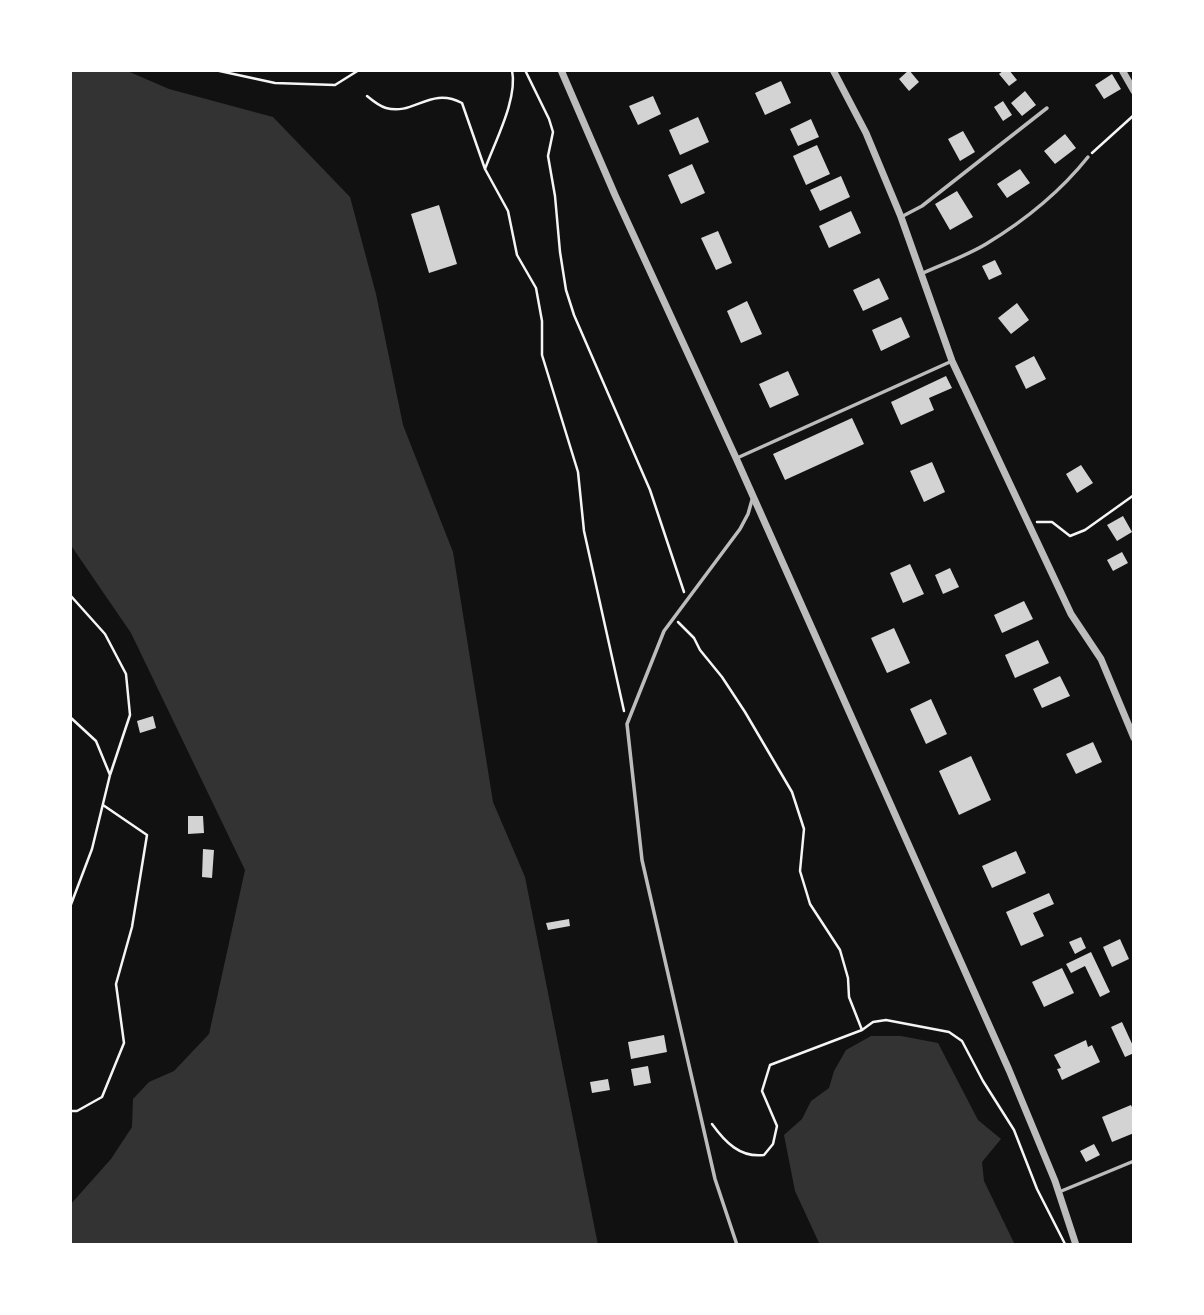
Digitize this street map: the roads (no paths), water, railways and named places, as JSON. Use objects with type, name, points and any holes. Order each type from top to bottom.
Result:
[{"type":"street","points":[[561,70],[1009,1070],[1058,1192],[1076,1245]]},
{"type":"street","points":[[832,70],[866,133],[901,217],[952,361],[1072,614],[1101,659],[1134,738]]},
{"type":"street","points":[[1122,70],[1134,91]]},
{"type":"lane","points":[[901,217],[922,206],[1047,108]]},
{"type":"lane","points":[[922,274],[983,246],[1028,216],[1076,172],[1088,157]]},
{"type":"lane","points":[[736,458],[952,361]]},
{"type":"lane","points":[[737,1245],[715,1179],[642,860],[627,724],[664,631],[740,528],[748,514],[753,496]]},
{"type":"lane","points":[[1058,1192],[1134,1161]]}]
